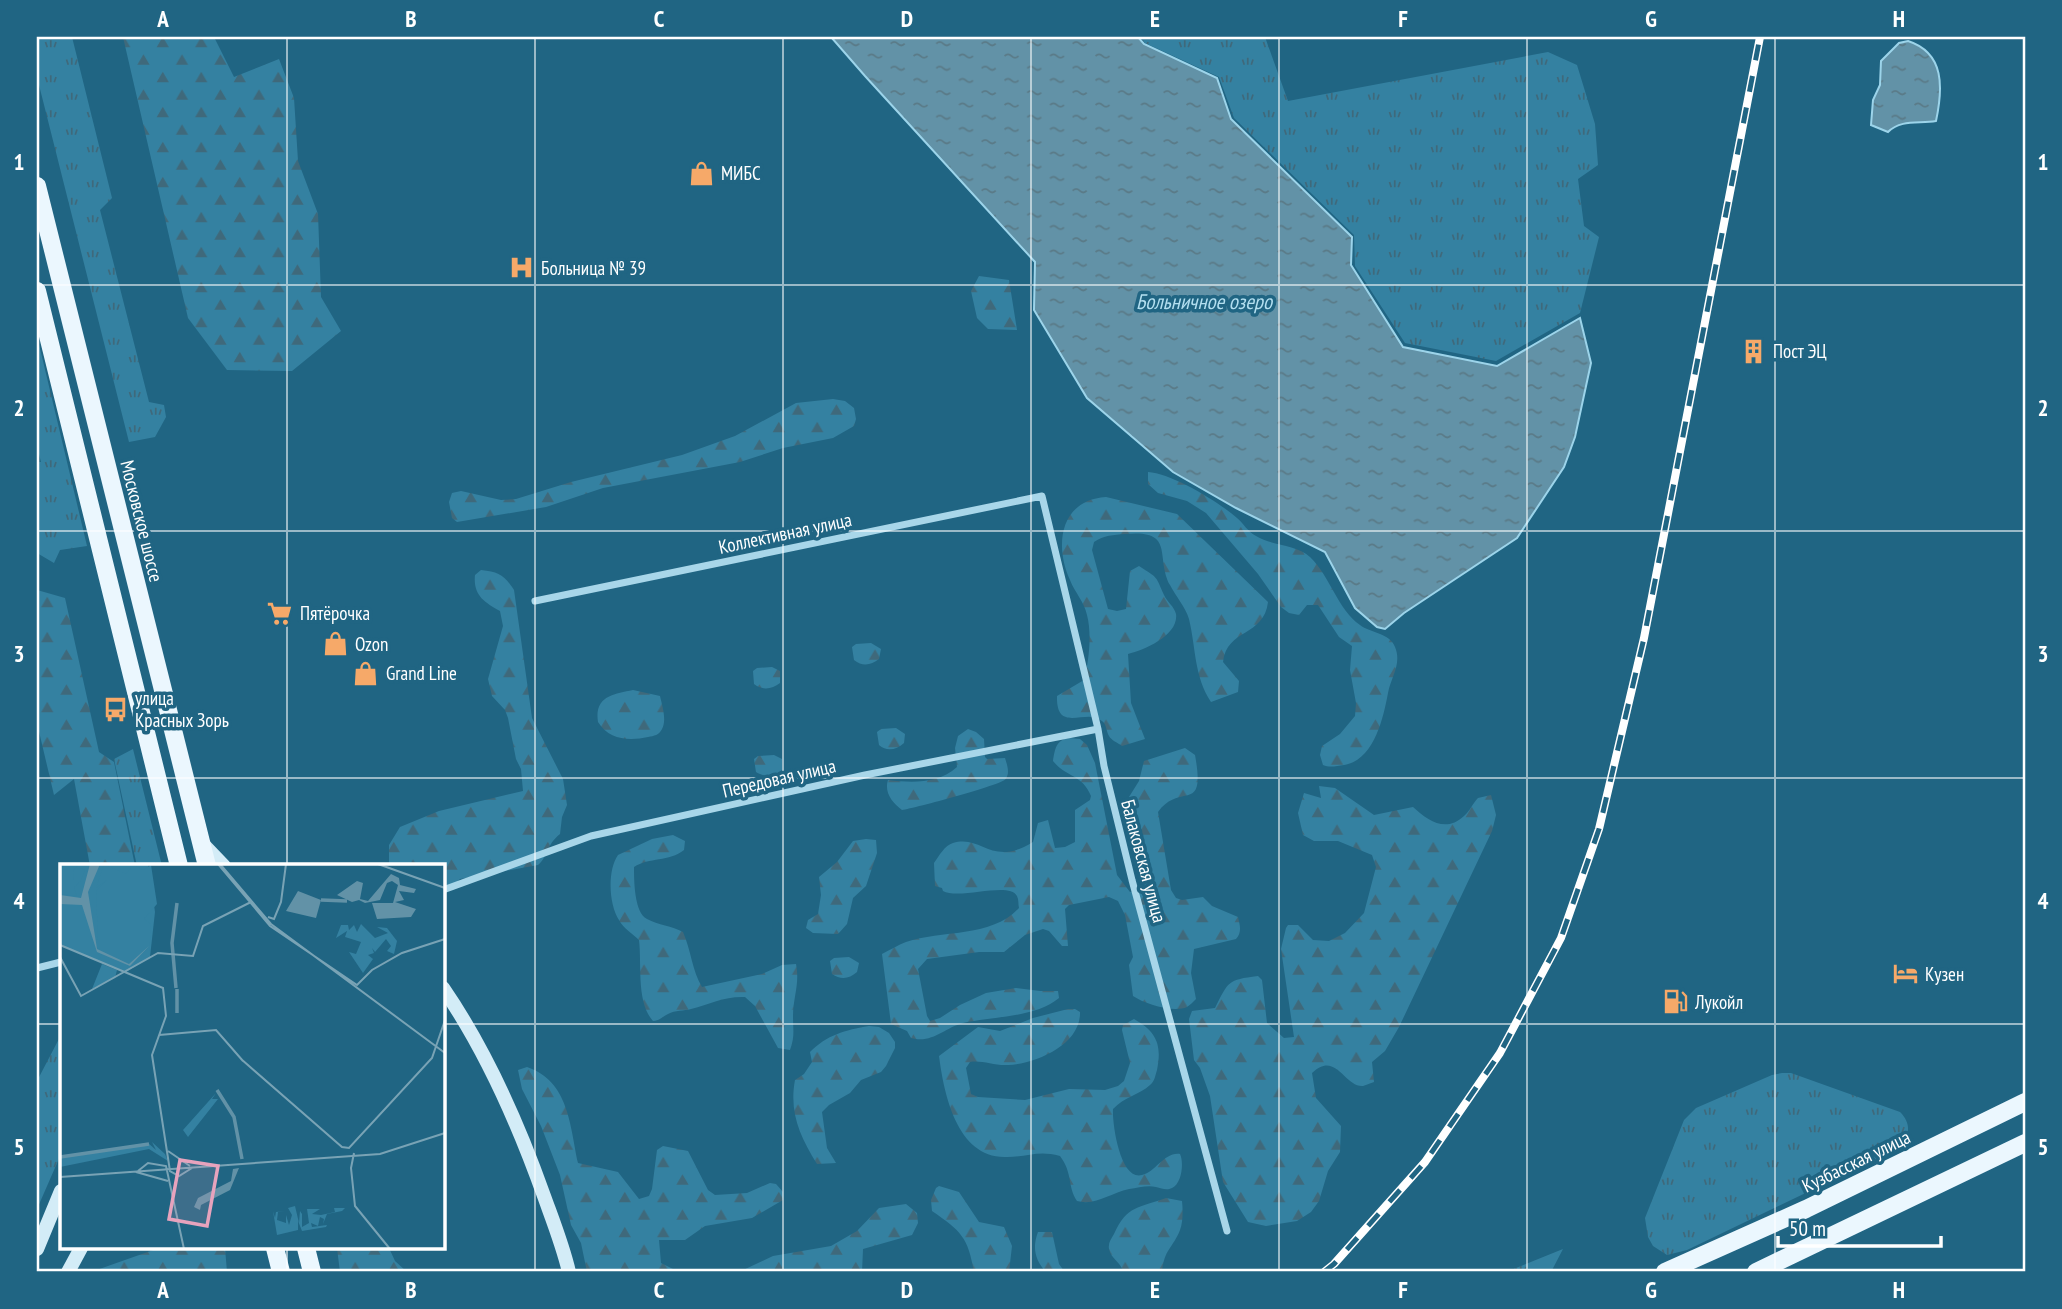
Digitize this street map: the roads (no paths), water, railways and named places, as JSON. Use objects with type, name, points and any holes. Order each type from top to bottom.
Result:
[{"type":"main road","name":"Московское шоссе","points":[[37,186],[207,864]]},
{"type":"main road","points":[[37,291],[177,860]]},
{"type":"main road","points":[[201,841],[222,864]]},
{"type":"main road","points":[[444,990],[496,1077],[535,1170],[569,1272]]},
{"type":"main road","name":"Кузбасская улица","points":[[1665,1272],[1806,1209],[2025,1102]]},
{"type":"main road","points":[[1756,1272],[2025,1143]]},
{"type":"main road","points":[[37,1249],[60,1193]]},
{"type":"main road","points":[[68,1272],[80,1250]]},
{"type":"main road","points":[[276,1250],[281,1272]]},
{"type":"main road","points":[[306,1250],[312,1272]]},
{"type":"street","name":"Коллективная улица","points":[[535,601],[1042,496]]},
{"type":"street","name":"Балаковская улица","points":[[1042,496],[1132,880],[1227,1231]]},
{"type":"street","name":"Передовая улица","points":[[444,890],[591,836],[1016,743],[1098,729]]},
{"type":"street","points":[[37,968],[60,962]]},
{"type":"water","name":"Больничное озеро","points":[[831,37],[1138,37],[1144,44],[1217,78],[1231,119],[1352,237],[1351,265],[1403,347],[1497,366],[1580,318],[1591,363],[1575,437],[1564,467],[1517,538],[1404,613],[1385,629],[1377,627],[1355,608],[1325,552],[1236,508],[1173,472],[1087,398],[1034,310],[1035,262]]},
{"type":"water","points":[[1908,41],[1929,54],[1935,63],[1940,84],[1936,121],[1899,125],[1888,132],[1871,125],[1873,100],[1880,85],[1881,61],[1899,43]]},
{"type":"railway","points":[[1324,1272],[1425,1162],[1500,1053],[1561,938],[1599,829],[1644,638],[1760,37]]},
{"type":"place","name":"МИБС","points":[[701,173]]},
{"type":"place","name":"Больница № 39","points":[[521,268]]},
{"type":"place","name":"Пост ЭЦ","points":[[1753,351]]},
{"type":"place","name":"Пятёрочка","points":[[280,613]]},
{"type":"place","name":"Ozon","points":[[335,644]]},
{"type":"place","name":"Grand Line","points":[[366,673]]},
{"type":"place","name":"улица Красных Зорь","points":[[115,709]]},
{"type":"place","name":"Кузен","points":[[1905,974]]},
{"type":"place","name":"Лукойл","points":[[1675,1002]]}]
